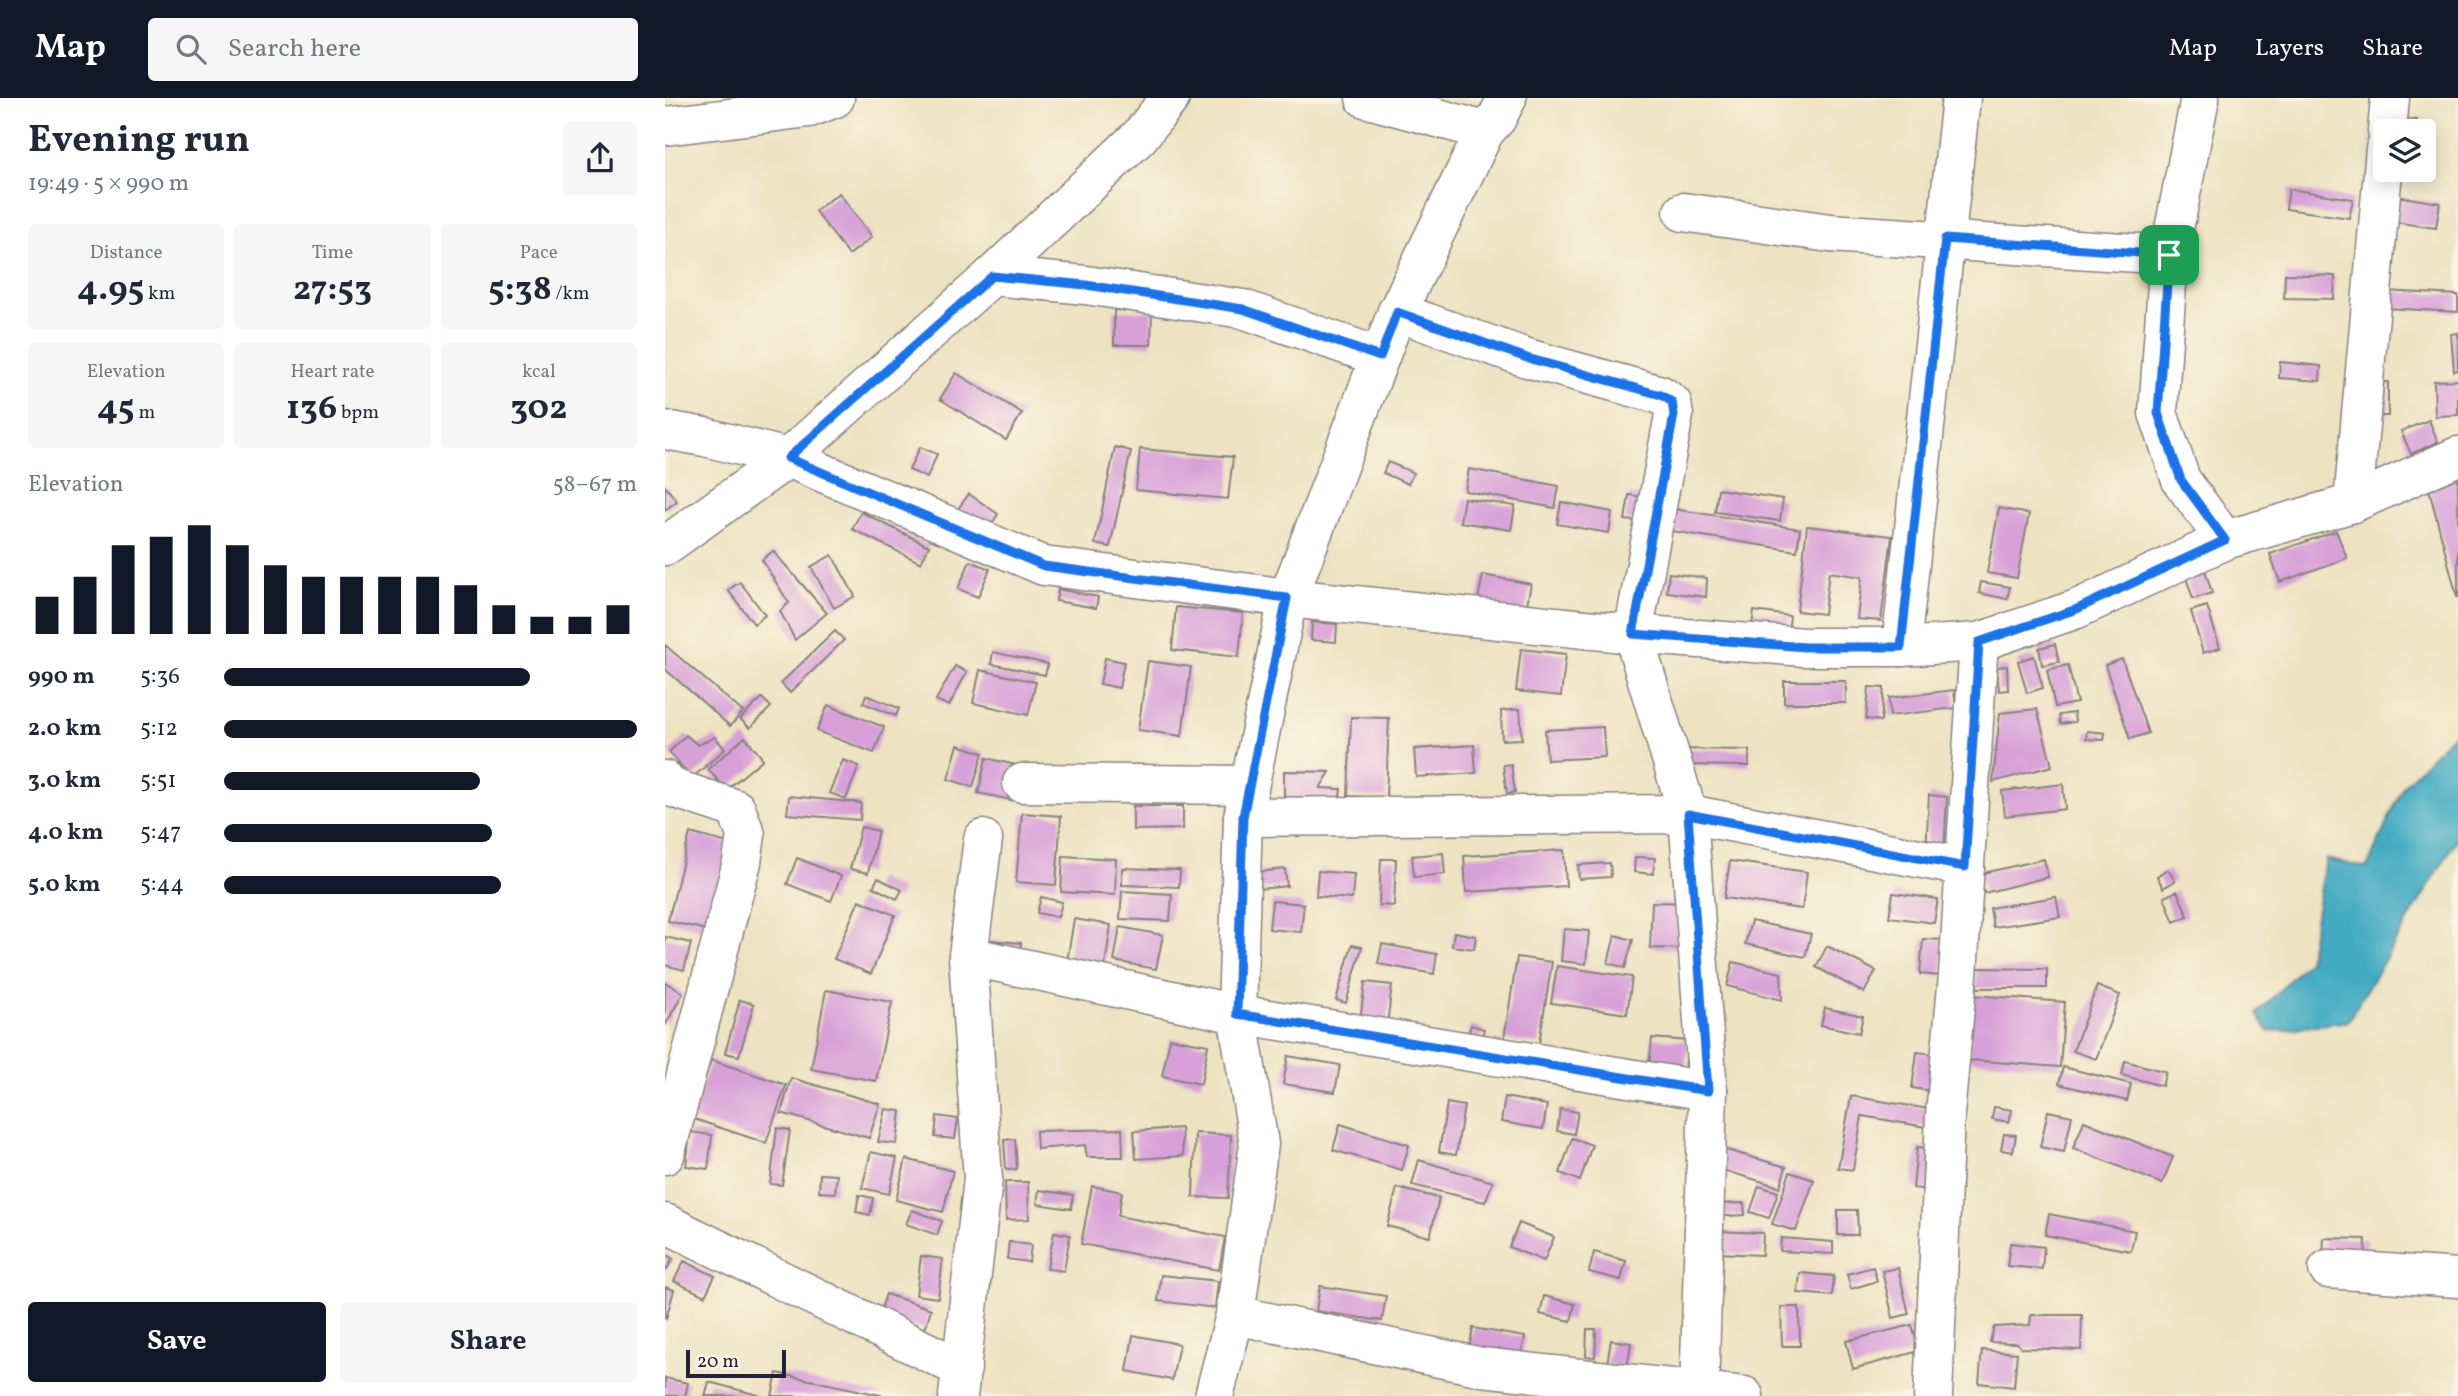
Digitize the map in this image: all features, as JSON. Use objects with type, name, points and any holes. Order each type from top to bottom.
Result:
[{"type":"street","points":[[665,126],[809,108],[835,98]]},
{"type":"street","points":[[665,547],[788,458],[992,276],[1139,137],[1170,98]]},
{"type":"street","points":[[1365,98],[1485,131]]},
{"type":"street","points":[[1214,1396],[1235,1315],[1259,1144],[1237,1014],[1246,801],[1287,598],[1397,312],[1485,131],[1497,118],[1507,98]]},
{"type":"street","points":[[1901,647],[1961,98]]},
{"type":"street","points":[[2200,98],[2169,255],[2158,413],[2181,480],[2225,540]]},
{"type":"street","points":[[2388,119],[2390,98]]},
{"type":"street","points":[[2353,503],[2382,182]]},
{"type":"street","points":[[1683,212],[1830,233],[2169,255]]},
{"type":"street","points":[[992,276],[1086,285],[1243,309],[1380,357]]},
{"type":"street","points":[[1397,312],[1527,358],[1661,395],[1672,402],[1674,415],[1633,634],[1688,814],[1708,1091],[1700,1393]]},
{"type":"street","points":[[665,430],[788,458],[1044,566],[1287,598],[1633,634],[1805,647],[1901,647],[1979,642],[2077,609],[2225,540],[2353,503],[2458,456]]},
{"type":"street","points":[[1933,1396],[1945,1115],[1965,867],[1979,642]]},
{"type":"street","points":[[665,780],[670,787],[736,809],[746,835],[742,862],[665,1155]]},
{"type":"street","points":[[1022,783],[1246,801],[1688,814],[1965,867]]},
{"type":"street","points":[[665,1223],[960,1382],[983,1179],[968,956],[983,839]]},
{"type":"street","points":[[968,956],[1237,1014],[1708,1091]]},
{"type":"street","points":[[2328,1269],[2458,1278]]},
{"type":"street","points":[[1235,1315],[1479,1381],[1744,1396]]},
{"type":"water","points":[[2458,729],[2458,837],[2348,1021],[2269,1032],[2257,1014],[2308,961],[2326,859],[2367,868],[2403,786]]},
{"type":"building","points":[[2289,189],[2353,199],[2349,218],[2286,209]]},
{"type":"building","points":[[839,193],[872,237],[849,255],[815,211]]},
{"type":"building","points":[[2390,195],[2440,203],[2436,228],[2386,221]]},
{"type":"building","points":[[2285,274],[2335,276],[2334,299],[2284,298]]},
{"type":"building","points":[[2385,291],[2458,295],[2458,312],[2384,308]]},
{"type":"building","points":[[1114,310],[1152,311],[1151,345],[1114,345]]},
{"type":"building","points":[[2458,333],[2458,370],[2454,371],[2451,334]]},
{"type":"building","points":[[2280,362],[2321,366],[2320,381],[2279,378]]},
{"type":"building","points":[[956,373],[1022,413],[1006,440],[940,399]]},
{"type":"building","points":[[2458,380],[2458,415],[2435,416],[2434,381]]},
{"type":"building","points":[[2379,382],[2388,382],[2388,416],[2380,416]]},
{"type":"building","points":[[2429,420],[2438,442],[2411,454],[2401,431]]},
{"type":"building","points":[[920,447],[937,454],[927,478],[909,470]]},
{"type":"building","points":[[1115,447],[1131,451],[1110,547],[1095,544]]},
{"type":"building","points":[[1140,449],[1233,457],[1228,499],[1136,490]]},
{"type":"building","points":[[1388,462],[1414,473],[1408,484],[1383,473]]},
{"type":"building","points":[[1469,469],[1559,486],[1555,508],[1465,491]]},
{"type":"building","points":[[2458,476],[2458,597],[2457,597],[2429,489]]},
{"type":"building","points":[[665,486],[677,501],[665,510]]},
{"type":"building","points":[[1718,489],[1783,499],[1780,521],[1715,512]]},
{"type":"building","points":[[969,494],[998,514],[988,530],[958,509]]},
{"type":"building","points":[[1629,495],[1649,498],[1645,522],[1625,520]]},
{"type":"building","points":[[1464,498],[1515,506],[1511,530],[1460,522]]},
{"type":"building","points":[[1561,502],[1612,512],[1609,533],[1557,524]]},
{"type":"building","points":[[1999,508],[2029,514],[2017,578],[1987,573]]},
{"type":"building","points":[[1674,509],[1800,529],[1797,551],[1671,531]]},
{"type":"building","points":[[861,512],[929,546],[921,563],[852,529]]},
{"type":"building","points":[[1807,526],[1892,536],[1881,621],[1857,619],[1862,577],[1829,572],[1824,614],[1797,611]]},
{"type":"building","points":[[2336,531],[2347,558],[2280,582],[2270,554]]},
{"type":"building","points":[[773,551],[827,613],[795,640],[780,611],[789,603],[762,560]]},
{"type":"building","points":[[832,555],[855,596],[834,608],[811,567]]},
{"type":"building","points":[[970,561],[990,569],[978,597],[958,589]]},
{"type":"building","points":[[2205,570],[2212,593],[2193,599],[2186,577]]},
{"type":"building","points":[[1669,573],[1707,578],[1706,597],[1667,592]]},
{"type":"building","points":[[1483,575],[1531,584],[1525,614],[1477,604]]},
{"type":"building","points":[[740,582],[765,615],[754,624],[728,590]]},
{"type":"building","points":[[1981,582],[2010,587],[2007,599],[1979,593]]},
{"type":"building","points":[[1058,589],[1098,597],[1096,608],[1056,601]]},
{"type":"building","points":[[2207,606],[2220,648],[2203,653],[2191,611]]},
{"type":"building","points":[[1176,607],[1243,613],[1239,657],[1172,650]]},
{"type":"building","points":[[1754,611],[1790,616],[1788,632],[1752,626]]},
{"type":"building","points":[[1312,622],[1337,624],[1336,642],[1311,640]]},
{"type":"building","points":[[835,631],[844,640],[790,693],[781,683]]},
{"type":"building","points":[[2055,644],[2059,662],[2042,665],[2039,648]]},
{"type":"building","points":[[665,645],[743,712],[730,726],[665,669]]},
{"type":"building","points":[[1521,649],[1566,654],[1561,696],[1516,691]]},
{"type":"building","points":[[993,652],[1048,664],[1045,675],[991,664]]},
{"type":"building","points":[[2034,656],[2043,688],[2027,693],[2018,661]]},
{"type":"building","points":[[1105,658],[1124,662],[1119,688],[1100,684]]},
{"type":"building","points":[[2122,659],[2148,733],[2130,739],[2105,665]]},
{"type":"building","points":[[1148,661],[1191,667],[1182,736],[1138,730]]},
{"type":"building","points":[[2068,665],[2077,703],[2055,707],[2047,670]]},
{"type":"building","points":[[955,666],[967,672],[949,706],[936,700]]},
{"type":"building","points":[[2007,666],[2008,690],[1999,691],[1997,667]]},
{"type":"building","points":[[980,670],[1036,682],[1028,715],[973,703]]},
{"type":"building","points":[[1784,681],[1846,681],[1846,703],[1784,703]]},
{"type":"building","points":[[1869,687],[1884,688],[1881,721],[1866,719]]},
{"type":"building","points":[[1954,690],[1956,708],[1890,716],[1889,698]]},
{"type":"building","points":[[866,695],[899,708],[896,716],[863,703]]},
{"type":"building","points":[[762,698],[771,707],[750,728],[740,719]]},
{"type":"building","points":[[828,705],[884,727],[874,753],[817,731]]},
{"type":"building","points":[[1520,709],[1522,739],[1502,740],[1501,711]]},
{"type":"building","points":[[2037,709],[2052,766],[1993,782],[2000,713]]},
{"type":"building","points":[[2074,713],[2075,722],[2060,724],[2059,715]]},
{"type":"building","points":[[1351,717],[1389,718],[1386,798],[1348,796]]},
{"type":"building","points":[[1603,727],[1605,757],[1547,760],[1545,730]]},
{"type":"building","points":[[2087,731],[2105,733],[2104,740],[2086,739]]},
{"type":"building","points":[[686,735],[698,745],[715,737],[725,749],[692,778],[669,752]]},
{"type":"building","points":[[745,737],[763,759],[726,790],[708,769]]},
{"type":"building","points":[[958,745],[983,753],[973,787],[948,779]]},
{"type":"building","points":[[1474,745],[1476,773],[1416,777],[1414,749]]},
{"type":"building","points":[[1676,749],[1749,750],[1749,766],[1675,765]]},
{"type":"building","points":[[986,758],[1024,767],[1016,801],[978,793]]},
{"type":"building","points":[[843,760],[859,766],[846,799],[829,793]]},
{"type":"building","points":[[1511,764],[1515,792],[1507,794],[1503,765]]},
{"type":"building","points":[[1284,771],[1330,772],[1320,788],[1341,789],[1339,804],[1284,802]]},
{"type":"building","points":[[2063,784],[2065,809],[2005,816],[2002,791]]},
{"type":"building","points":[[1929,795],[1947,797],[1944,852],[1926,851]]},
{"type":"building","points":[[789,796],[861,803],[860,820],[787,814]]},
{"type":"building","points":[[1133,806],[1183,806],[1183,829],[1133,830]]},
{"type":"building","points":[[1022,813],[1061,816],[1056,885],[1016,882]]},
{"type":"building","points":[[861,827],[878,831],[868,873],[850,869]]},
{"type":"building","points":[[690,833],[728,843],[707,930],[668,921]]},
{"type":"building","points":[[1564,850],[1566,886],[1466,892],[1464,856]]},
{"type":"building","points":[[1443,853],[1445,874],[1414,877],[1412,856]]},
{"type":"building","points":[[1063,856],[1116,859],[1115,895],[1061,892]]},
{"type":"building","points":[[1635,857],[1655,858],[1653,874],[1634,872]]},
{"type":"building","points":[[797,858],[841,876],[831,901],[787,884]]},
{"type":"building","points":[[1381,859],[1396,859],[1394,906],[1379,905]]},
{"type":"building","points":[[2044,859],[2048,877],[1984,893],[1979,874]]},
{"type":"building","points":[[1730,861],[1807,872],[1802,909],[1724,898]]},
{"type":"building","points":[[1610,863],[1611,877],[1579,879],[1578,865]]},
{"type":"building","points":[[1122,868],[1180,870],[1179,887],[1122,885]]},
{"type":"building","points":[[1285,869],[1287,886],[1259,889],[1258,872]]},
{"type":"building","points":[[2168,870],[2175,881],[2163,888],[2157,876]]},
{"type":"building","points":[[1318,871],[1354,874],[1352,899],[1316,896]]},
{"type":"building","points":[[878,878],[902,890],[897,899],[873,887]]},
{"type":"building","points":[[1122,891],[1172,894],[1170,921],[1120,919]]},
{"type":"building","points":[[2177,891],[2188,916],[2174,922],[2164,897]]},
{"type":"building","points":[[1893,893],[1938,899],[1934,923],[1889,917]]},
{"type":"building","points":[[1041,897],[1062,902],[1058,917],[1037,913]]},
{"type":"building","points":[[2056,897],[2060,917],[1993,927],[1990,908]]},
{"type":"building","points":[[859,900],[895,915],[871,974],[834,959]]},
{"type":"building","points":[[1272,901],[1304,904],[1301,932],[1269,929]]},
{"type":"building","points":[[1652,902],[1691,903],[1690,949],[1650,948]]},
{"type":"building","points":[[1074,919],[1111,925],[1104,973],[1066,968]]},
{"type":"building","points":[[1751,921],[1811,934],[1805,957],[1745,944]]},
{"type":"building","points":[[1120,927],[1163,935],[1156,969],[1114,961]]},
{"type":"building","points":[[1564,929],[1589,931],[1586,964],[1561,961]]},
{"type":"building","points":[[1454,932],[1476,936],[1474,949],[1452,946]]},
{"type":"building","points":[[1615,935],[1633,940],[1625,968],[1608,963]]},
{"type":"building","points":[[665,937],[691,943],[684,970],[665,965]]},
{"type":"building","points":[[1923,939],[1944,940],[1941,976],[1920,974]]},
{"type":"building","points":[[989,940],[1021,943],[1020,958],[988,956]]},
{"type":"building","points":[[1382,944],[1437,954],[1434,974],[1378,964]]},
{"type":"building","points":[[1352,945],[1362,947],[1346,1003],[1336,1000]]},
{"type":"building","points":[[1827,946],[1876,971],[1864,993],[1816,967]]},
{"type":"building","points":[[1517,957],[1552,962],[1539,1044],[1504,1039]]},
{"type":"building","points":[[1733,962],[1781,973],[1782,1000],[1727,986]]},
{"type":"building","points":[[1557,966],[1632,977],[1627,1014],[1551,1003]]},
{"type":"building","points":[[1977,968],[2047,969],[2047,988],[1977,988]]},
{"type":"building","points":[[665,982],[683,993],[665,1026]]},
{"type":"building","points":[[1365,982],[1392,985],[1387,1025],[1360,1021]]},
{"type":"building","points":[[2097,986],[2120,995],[2096,1059],[2073,1051]]},
{"type":"building","points":[[826,990],[892,1002],[876,1081],[811,1069]]},
{"type":"building","points":[[1973,995],[2065,1002],[2060,1067],[1969,1060]]},
{"type":"building","points":[[740,1000],[754,1004],[739,1056],[725,1053]]},
{"type":"building","points":[[1825,1008],[1863,1016],[1859,1033],[1821,1025]]},
{"type":"building","points":[[1471,1025],[1484,1029],[1478,1048],[1465,1044]]},
{"type":"building","points":[[1170,1038],[1208,1045],[1201,1084],[1162,1076]]},
{"type":"building","points":[[1652,1038],[1688,1041],[1684,1079],[1648,1076]]},
{"type":"building","points":[[1917,1052],[1942,1055],[1937,1092],[1912,1088]]},
{"type":"building","points":[[1288,1056],[1340,1065],[1335,1092],[1283,1084]]},
{"type":"building","points":[[711,1060],[786,1085],[766,1143],[691,1118]]},
{"type":"building","points":[[2125,1061],[2166,1072],[2162,1086],[2122,1075]]},
{"type":"building","points":[[2063,1067],[2131,1084],[2127,1101],[2059,1084]]},
{"type":"building","points":[[791,1078],[880,1104],[869,1138],[781,1113]]},
{"type":"building","points":[[1851,1096],[1941,1111],[1938,1129],[1862,1116],[1853,1170],[1838,1168]]},
{"type":"building","points":[[1505,1097],[1547,1105],[1543,1129],[1501,1122]]},
{"type":"building","points":[[1447,1103],[1464,1106],[1456,1155],[1439,1152]]},
{"type":"building","points":[[1994,1107],[2012,1110],[2009,1122],[1992,1119]]},
{"type":"building","points":[[886,1109],[901,1111],[897,1144],[878,1142]]},
{"type":"building","points":[[1560,1109],[1578,1112],[1574,1134],[1557,1131]]},
{"type":"building","points":[[2048,1111],[2072,1116],[2064,1152],[2040,1147]]},
{"type":"building","points":[[937,1116],[958,1119],[955,1139],[935,1137]]},
{"type":"building","points":[[2084,1121],[2173,1157],[2162,1184],[2073,1148]]},
{"type":"building","points":[[1340,1124],[1409,1145],[1402,1170],[1333,1150]]},
{"type":"building","points":[[777,1128],[790,1130],[782,1185],[770,1184]]},
{"type":"building","points":[[1181,1128],[1183,1156],[1136,1159],[1134,1131]]},
{"type":"building","points":[[1122,1129],[1123,1157],[1087,1157],[1085,1145],[1037,1149],[1036,1131]]},
{"type":"building","points":[[690,1132],[712,1135],[708,1169],[686,1166]]},
{"type":"building","points":[[1195,1133],[1231,1135],[1228,1198],[1193,1197]]},
{"type":"building","points":[[2004,1134],[2016,1135],[2013,1152],[2001,1150]]},
{"type":"building","points":[[1572,1138],[1592,1145],[1580,1181],[1560,1173]]},
{"type":"building","points":[[1015,1139],[1017,1169],[1006,1170],[1004,1140]]},
{"type":"building","points":[[1709,1145],[1786,1167],[1780,1187],[1719,1169]]},
{"type":"building","points":[[1917,1147],[1939,1149],[1935,1191],[1913,1188]]},
{"type":"building","points":[[871,1152],[897,1158],[889,1194],[862,1188]]},
{"type":"building","points":[[906,1159],[953,1171],[943,1212],[896,1200]]},
{"type":"building","points":[[1419,1160],[1493,1182],[1485,1202],[1412,1185]]},
{"type":"building","points":[[1790,1172],[1814,1180],[1796,1231],[1772,1224]]},
{"type":"building","points":[[820,1174],[837,1175],[835,1193],[819,1192]]},
{"type":"building","points":[[1005,1182],[1028,1182],[1029,1219],[1006,1220]]},
{"type":"building","points":[[1092,1186],[1122,1192],[1118,1216],[1225,1237],[1219,1270],[1081,1244]]},
{"type":"building","points":[[1759,1186],[1778,1192],[1769,1218],[1750,1212]]},
{"type":"building","points":[[1397,1188],[1439,1198],[1430,1237],[1387,1226]]},
{"type":"building","points":[[1039,1190],[1073,1195],[1071,1209],[1037,1204]]},
{"type":"building","points":[[859,1195],[873,1198],[870,1215],[856,1212]]},
{"type":"building","points":[[1744,1203],[1745,1215],[1710,1217],[1710,1204]]},
{"type":"building","points":[[912,1210],[942,1221],[937,1235],[906,1224]]},
{"type":"building","points":[[1838,1210],[1857,1210],[1858,1235],[1838,1235]]},
{"type":"building","points":[[2049,1214],[2135,1231],[2131,1251],[2045,1235]]},
{"type":"building","points":[[1519,1223],[1554,1237],[1544,1261],[1509,1247]]},
{"type":"building","points":[[1717,1231],[1763,1233],[1762,1255],[1716,1253]]},
{"type":"building","points":[[1054,1232],[1070,1235],[1064,1271],[1047,1269]]},
{"type":"building","points":[[1781,1238],[1833,1242],[1833,1254],[1780,1251]]},
{"type":"building","points":[[2324,1238],[2366,1239],[2365,1259],[2323,1258]]},
{"type":"building","points":[[1009,1242],[1031,1245],[1029,1262],[1007,1259]]},
{"type":"building","points":[[2010,1243],[2044,1247],[2042,1269],[2007,1266]]},
{"type":"building","points":[[1594,1252],[1626,1261],[1621,1280],[1589,1272]]},
{"type":"building","points":[[665,1254],[673,1259],[665,1272]]},
{"type":"building","points":[[921,1256],[943,1259],[938,1298],[916,1295]]},
{"type":"building","points":[[684,1261],[715,1276],[705,1296],[674,1281]]},
{"type":"building","points":[[1873,1267],[1877,1281],[1851,1289],[1847,1274]]},
{"type":"building","points":[[1898,1268],[1909,1314],[1893,1318],[1882,1271]]},
{"type":"building","points":[[1800,1273],[1834,1276],[1832,1296],[1798,1293]]},
{"type":"building","points":[[1161,1275],[1218,1281],[1215,1308],[1158,1301]]},
{"type":"building","points":[[1320,1286],[1386,1296],[1382,1321],[1316,1311]]},
{"type":"building","points":[[665,1287],[674,1290],[666,1319],[665,1318]]},
{"type":"building","points":[[886,1294],[931,1309],[925,1329],[879,1315]]},
{"type":"building","points":[[1544,1296],[1575,1304],[1571,1321],[1540,1314]]},
{"type":"building","points":[[1781,1307],[1799,1307],[1800,1346],[1782,1346]]},
{"type":"building","points":[[2031,1315],[2082,1315],[2081,1350],[2021,1348],[2017,1343],[1990,1342],[1994,1327],[2030,1325]]},
{"type":"building","points":[[1912,1325],[1919,1351],[1853,1369],[1846,1341]]},
{"type":"building","points":[[1473,1328],[1525,1337],[1521,1358],[1469,1349]]},
{"type":"building","points":[[1587,1329],[1596,1329],[1595,1357],[1586,1356]]},
{"type":"building","points":[[1133,1335],[1179,1344],[1172,1380],[1127,1371]]},
{"type":"building","points":[[1611,1340],[1631,1343],[1627,1368],[1607,1364]]},
{"type":"building","points":[[1982,1350],[2017,1353],[2014,1387],[1979,1383]]},
{"type":"building","points":[[777,1373],[881,1395],[881,1396],[772,1396]]},
{"type":"building","points":[[665,1378],[688,1383],[685,1396],[665,1396]]},
{"type":"building","points":[[709,1382],[758,1395],[758,1396],[705,1396]]},
{"type":"route","points":[[1945,239],[2169,255],[2158,413],[2181,480],[2225,540],[2077,609],[1979,642],[1965,867],[1688,814],[1708,1091],[1237,1014],[1243,817],[1287,598],[1044,566],[788,458],[992,276],[1086,285],[1243,309],[1380,357],[1397,312],[1527,358],[1661,395],[1672,402],[1674,415],[1633,634],[1805,647],[1901,647],[1945,239]]}]
